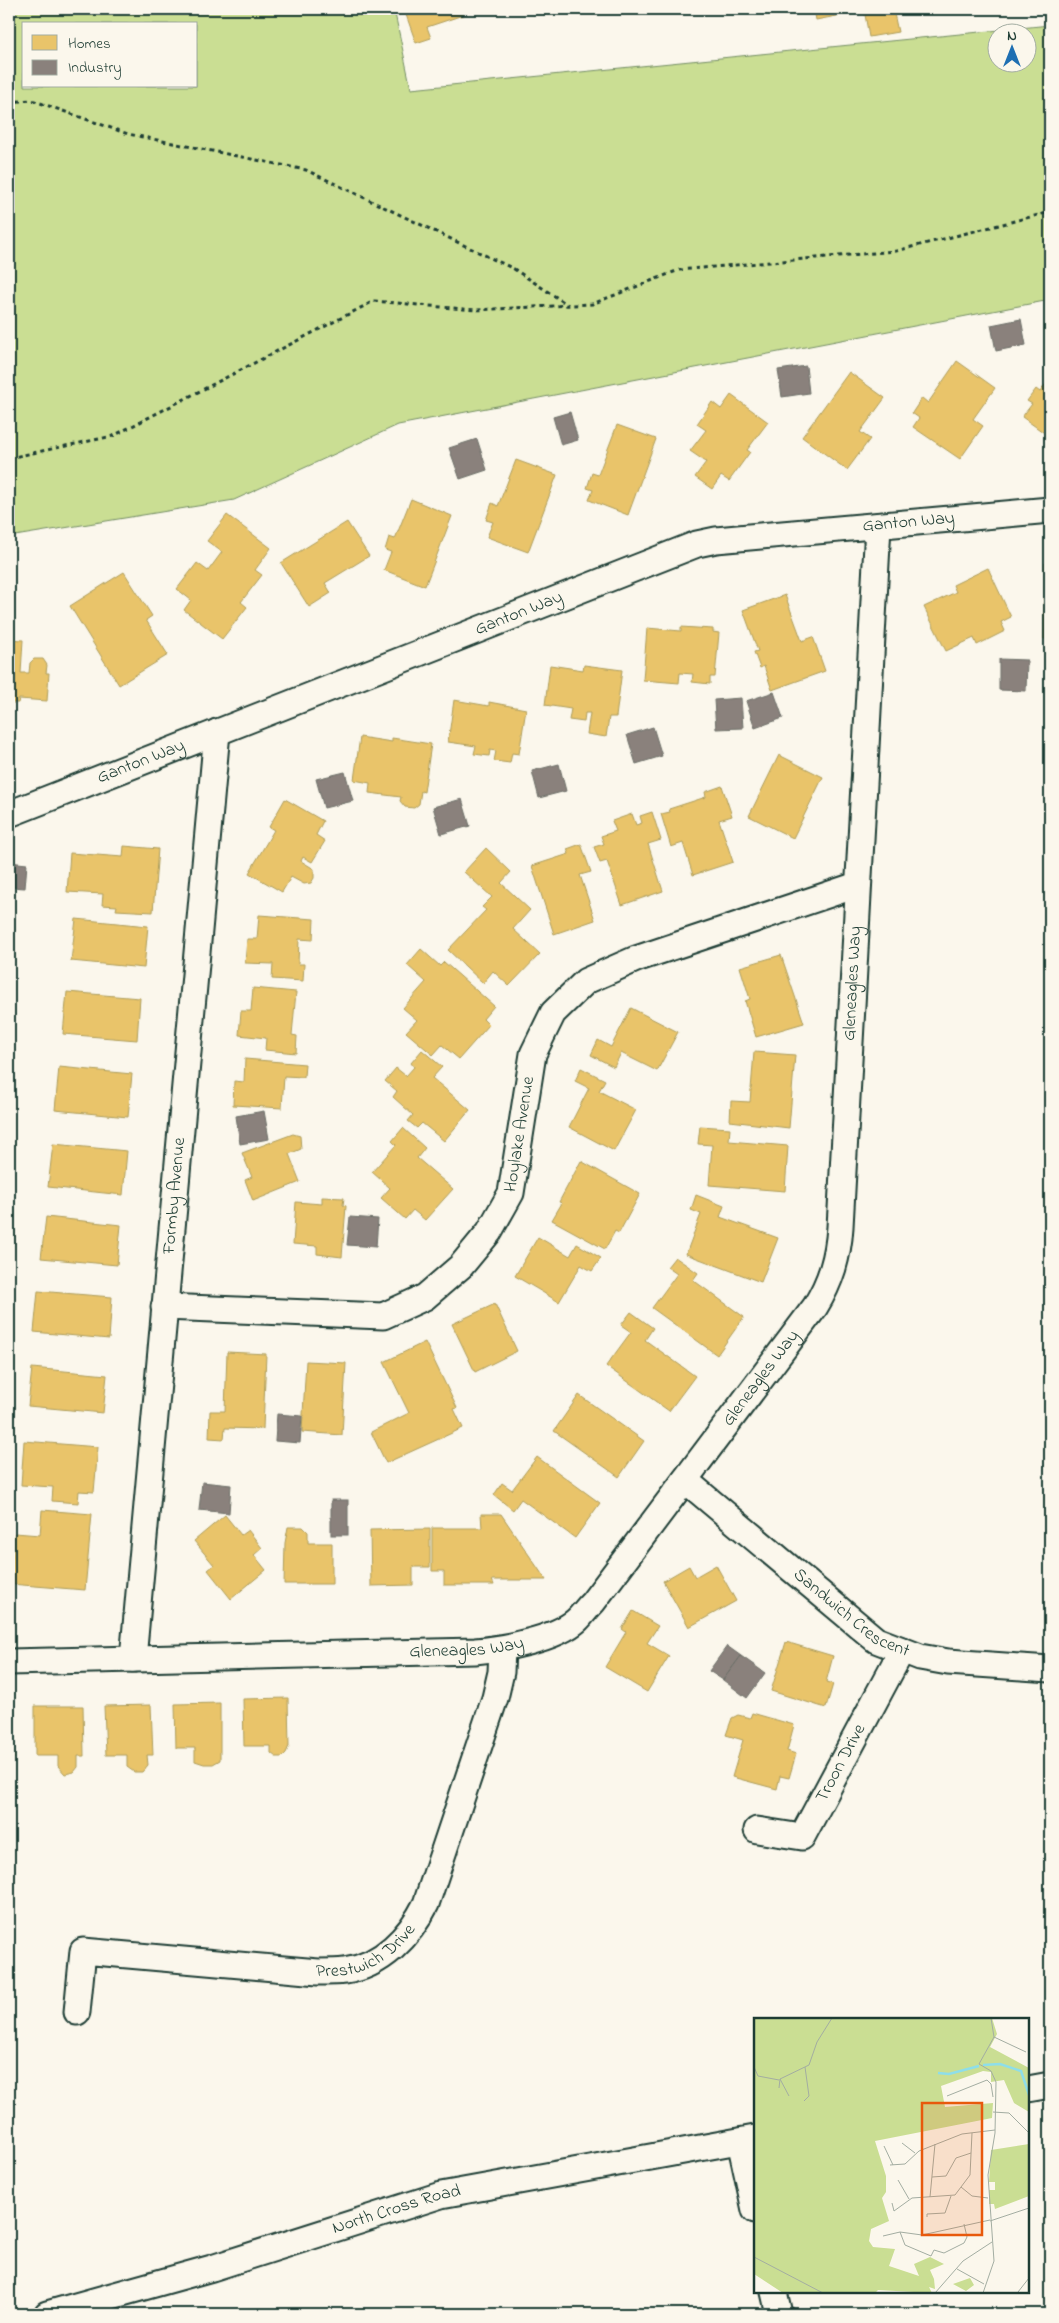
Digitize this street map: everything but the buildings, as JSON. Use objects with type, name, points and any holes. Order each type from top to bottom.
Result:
[{"type":"street","name":"Ganton Way","points":[[9,814],[697,544],[716,540],[1050,510]]},
{"type":"street","name":"Gleneagles Way","points":[[9,1662],[502,1649],[556,1632],[576,1621],[592,1602],[815,1307],[826,1290],[834,1270],[840,1228],[857,885],[878,526]]},
{"type":"street","name":"Formby Avenue","points":[[133,1659],[218,732]]},
{"type":"street","name":"Hoylake Avenue","points":[[164,1307],[383,1316],[424,1297],[461,1266],[489,1232],[511,1193],[533,1054],[553,1013],[586,981],[636,959],[857,885]]},
{"type":"street","name":"Sandwich Crescent","points":[[685,1480],[876,1640],[920,1657],[948,1662],[1050,1669]]},
{"type":"street","name":"Prestwich Drive","points":[[77,2012],[83,1951],[328,1972],[346,1971],[374,1962],[402,1940],[416,1924],[426,1904],[495,1698],[501,1672],[502,1649]]},
{"type":"street","name":"Troon Drive","points":[[757,1830],[802,1837],[902,1650]]},
{"type":"street","points":[[1029,2089],[1050,2085]]},
{"type":"street","points":[[747,2140],[754,2201]]},
{"type":"street","name":"North Cross Road","points":[[47,2314],[212,2268],[441,2195],[747,2140]]},
{"type":"street","points":[[774,2293],[779,2314]]},
{"type":"path","points":[[9,102],[32,100],[128,134],[306,170],[514,269],[569,305]]},
{"type":"path","points":[[9,458],[113,436],[374,301],[475,310],[592,304],[680,270],[896,250],[1050,212]]},
{"type":"green space","points":[[9,9],[394,9],[411,89],[986,31],[986,72],[1036,72],[1036,26],[1050,25],[1050,300],[398,425],[234,500],[9,537]]}]
